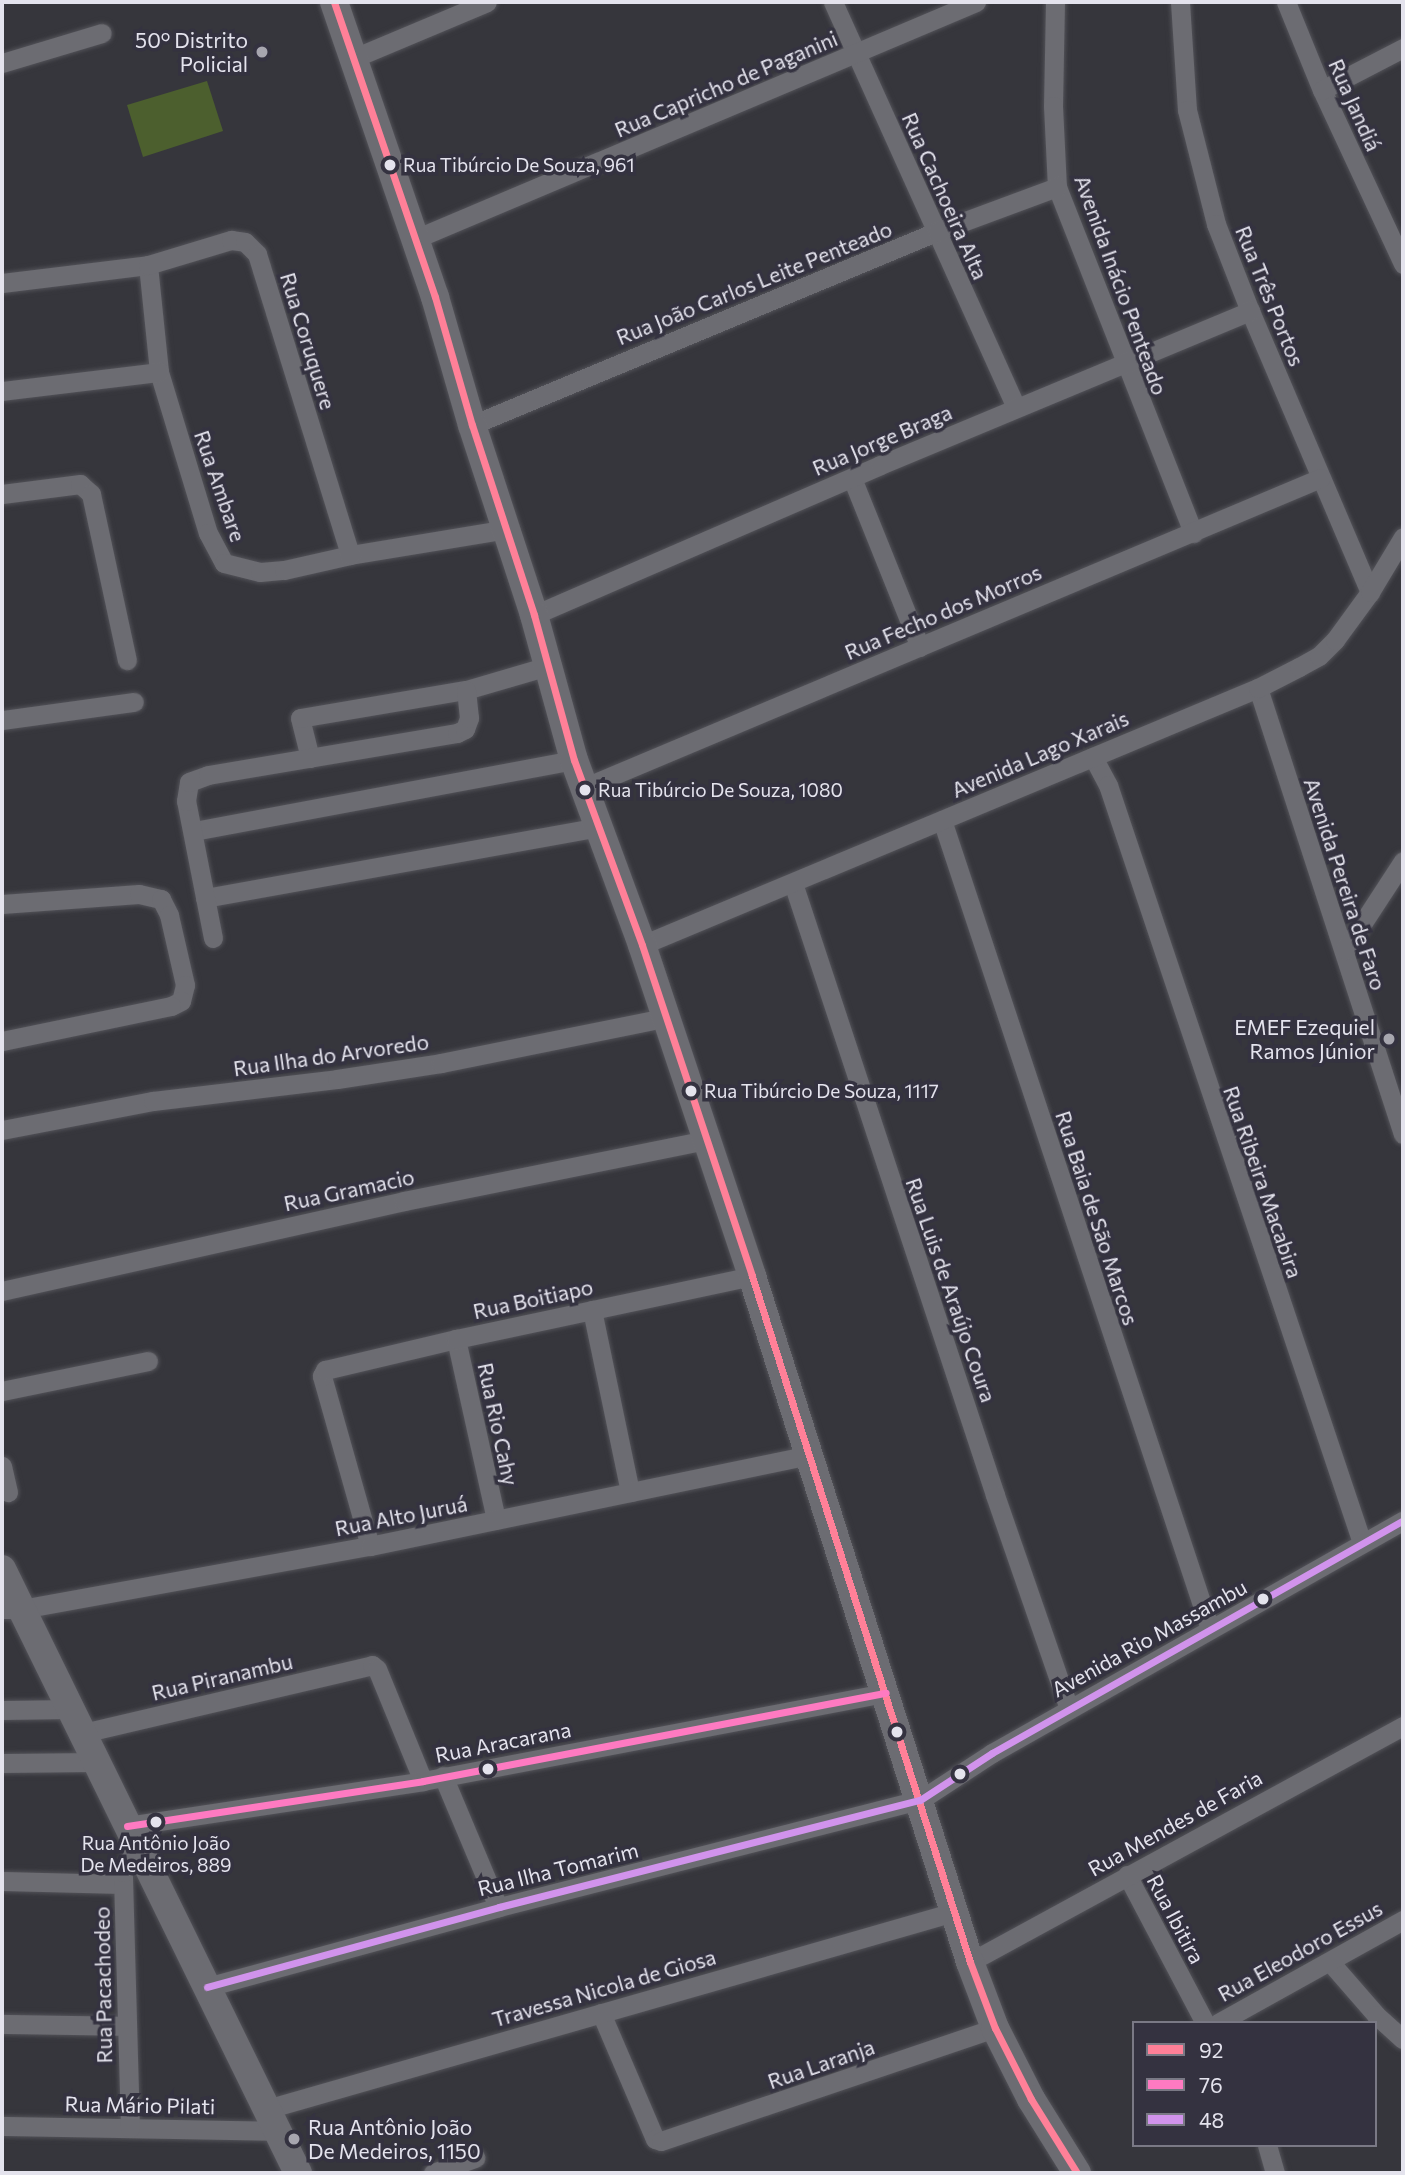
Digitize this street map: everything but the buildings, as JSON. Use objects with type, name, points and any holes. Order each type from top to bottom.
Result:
[{"type":"main road","points":[[334,2],[415,239],[471,425],[507,529],[583,788],[642,945],[752,1276],[970,1962],[995,2028],[1031,2099],[1077,2173]]},
{"type":"main road","points":[[2,1569],[12,1609],[77,1721],[298,2173]]},
{"type":"street","points":[[354,58],[487,2]]},
{"type":"street","name":"Rua Cachoeira Alta","points":[[833,2],[1016,408]]},
{"type":"street","name":"Rua Capricho de Paganini","points":[[415,239],[856,55],[976,2]]},
{"type":"street","name":"Avenida Inácio Penteado","points":[[1055,2],[1053,93],[1057,187],[1123,363],[1193,533]]},
{"type":"street","name":"Rua Três Portos","points":[[1180,2],[1187,110],[1216,224],[1250,312],[1370,592]]},
{"type":"street","name":"Rua Jandiá","points":[[1286,2],[1322,90],[1403,264]]},
{"type":"street","points":[[2,64],[102,33]]},
{"type":"street","points":[[1322,90],[1403,48]]},
{"type":"street","name":"Rua João Carlos Leite Penteado","points":[[471,425],[938,231],[1057,187]]},
{"type":"street","name":"Rua Coruquere","points":[[2,283],[148,265],[231,240],[245,242],[257,254],[350,555]]},
{"type":"street","name":"Rua Ambare","points":[[148,265],[159,372],[208,533],[225,563],[260,572],[507,529]]},
{"type":"street","name":"Rua Jorge Braga","points":[[534,615],[1016,408],[1250,312]]},
{"type":"street","points":[[2,391],[159,372]]},
{"type":"street","points":[[852,478],[920,647]]},
{"type":"street","name":"Rua Fecho dos Morros","points":[[583,788],[1321,478]]},
{"type":"street","points":[[2,494],[80,484],[86,487],[96,505],[127,660]]},
{"type":"street","name":"Avenida Lago Xarais","points":[[642,945],[1258,688],[1319,656],[1370,592],[1403,537]]},
{"type":"street","points":[[310,758],[300,718],[466,690],[548,666]]},
{"type":"street","name":"Avenida Pereira de Faro","points":[[1258,688],[1403,1133]]},
{"type":"street","points":[[214,938],[186,796],[190,782],[195,778],[457,733],[465,729],[469,718],[466,690]]},
{"type":"street","points":[[2,720],[134,702]]},
{"type":"street","name":"Rua Ribeira Macabira","points":[[1093,757],[1108,785],[1362,1543]]},
{"type":"street","points":[[194,831],[574,760]]},
{"type":"street","name":"Rua Baia de São Marcos","points":[[942,820],[1210,1629]]},
{"type":"street","points":[[205,898],[596,828]]},
{"type":"street","points":[[1345,950],[1403,861]]},
{"type":"street","name":"Rua Luis de Araújo Coura","points":[[793,883],[995,1495],[1069,1709]]},
{"type":"street","points":[[2,904],[139,894],[161,899],[169,915],[185,985],[181,1000],[171,1006],[2,1041]]},
{"type":"street","name":"Rua Ilha do Arvoredo","points":[[2,1130],[153,1101],[441,1063],[665,1018]]},
{"type":"street","name":"Rua Gramacio","points":[[2,1291],[404,1201],[707,1140]]},
{"type":"street","name":"Rua Boitiapo","points":[[370,1546],[322,1376],[324,1371],[456,1339],[752,1276]]},
{"type":"street","points":[[592,1310],[630,1492]]},
{"type":"street","name":"Rua Rio Cahy","points":[[456,1339],[496,1520]]},
{"type":"street","points":[[2,1391],[148,1361]]},
{"type":"street","name":"Rua Alto Juruá","points":[[12,1609],[370,1546],[808,1455]]},
{"type":"street","points":[[2,1466],[8,1492]]},
{"type":"street","name":"Avenida Rio Massambu","points":[[920,1800],[992,1753],[1403,1520]]},
{"type":"street","name":"Rua Piranambu","points":[[2,1710],[77,1721],[372,1665],[377,1669],[423,1781]]},
{"type":"street","name":"Rua Aracarana","points":[[132,1835],[886,1693]]},
{"type":"street","name":"Rua Mendes de Faria","points":[[970,1962],[1403,1726]]},
{"type":"street","points":[[2,1763],[97,1762]]},
{"type":"street","points":[[443,1776],[498,1907]]},
{"type":"street","name":"Rua Ilha Tomarim","points":[[207,1986],[498,1907],[920,1800]]},
{"type":"street","name":"Rua Pacachodeo","points":[[130,2128],[122,1884],[132,1835]]},
{"type":"street","name":"Rua Ibitira","points":[[1126,1875],[1204,2021]]},
{"type":"street","points":[[2,1881],[122,1884]]},
{"type":"street","name":"Travessa Nicola de Giosa","points":[[272,2120],[601,2013],[954,1912]]},
{"type":"street","name":"Rua Eleodoro Essus","points":[[1222,2021],[1403,1920]]},
{"type":"street","points":[[1329,1962],[1376,2015],[1403,2039]]},
{"type":"street","name":"Rua Laranja","points":[[601,2013],[655,2138],[661,2141],[995,2028]]},
{"type":"street","points":[[2,2024],[126,2026]]},
{"type":"street","name":"Rua Mário Pilati","points":[[2,2126],[130,2128],[272,2120]]},
{"type":"street","points":[[1268,2147],[1276,2173]]},
{"type":"street","points":[[433,2173],[475,2158]]},
{"type":"green space","points":[[207,81],[223,131],[143,157],[127,105]]},
{"type":"transit line","name":"92","points":[[334,2],[435,297],[472,425],[534,615],[574,760],[642,945],[752,1276],[970,1962],[995,2028],[1031,2099],[1077,2173]]},
{"type":"transit line","name":"48","points":[[207,1987],[499,1907],[920,1800],[992,1753],[1403,1520]]},
{"type":"transit line","name":"76","points":[[127,1826],[423,1781],[886,1693]]},
{"type":"place","name":"50º Distrito Policial","points":[[262,52]]},
{"type":"place","name":"Rua Tibúrcio De Souza, 961","points":[[390,165]]},
{"type":"place","name":"Rua Tibúrcio De Souza, 1080","points":[[585,790]]},
{"type":"place","name":"EMEF Ezequiel Ramos Júnior","points":[[1389,1039]]},
{"type":"place","name":"Rua Tibúrcio De Souza, 1117","points":[[691,1091]]},
{"type":"place","name":"Rua Antônio João De Medeiros, 889","points":[[156,1822]]},
{"type":"place","name":"Rua Antônio João De Medeiros, 1150","points":[[294,2139]]}]
